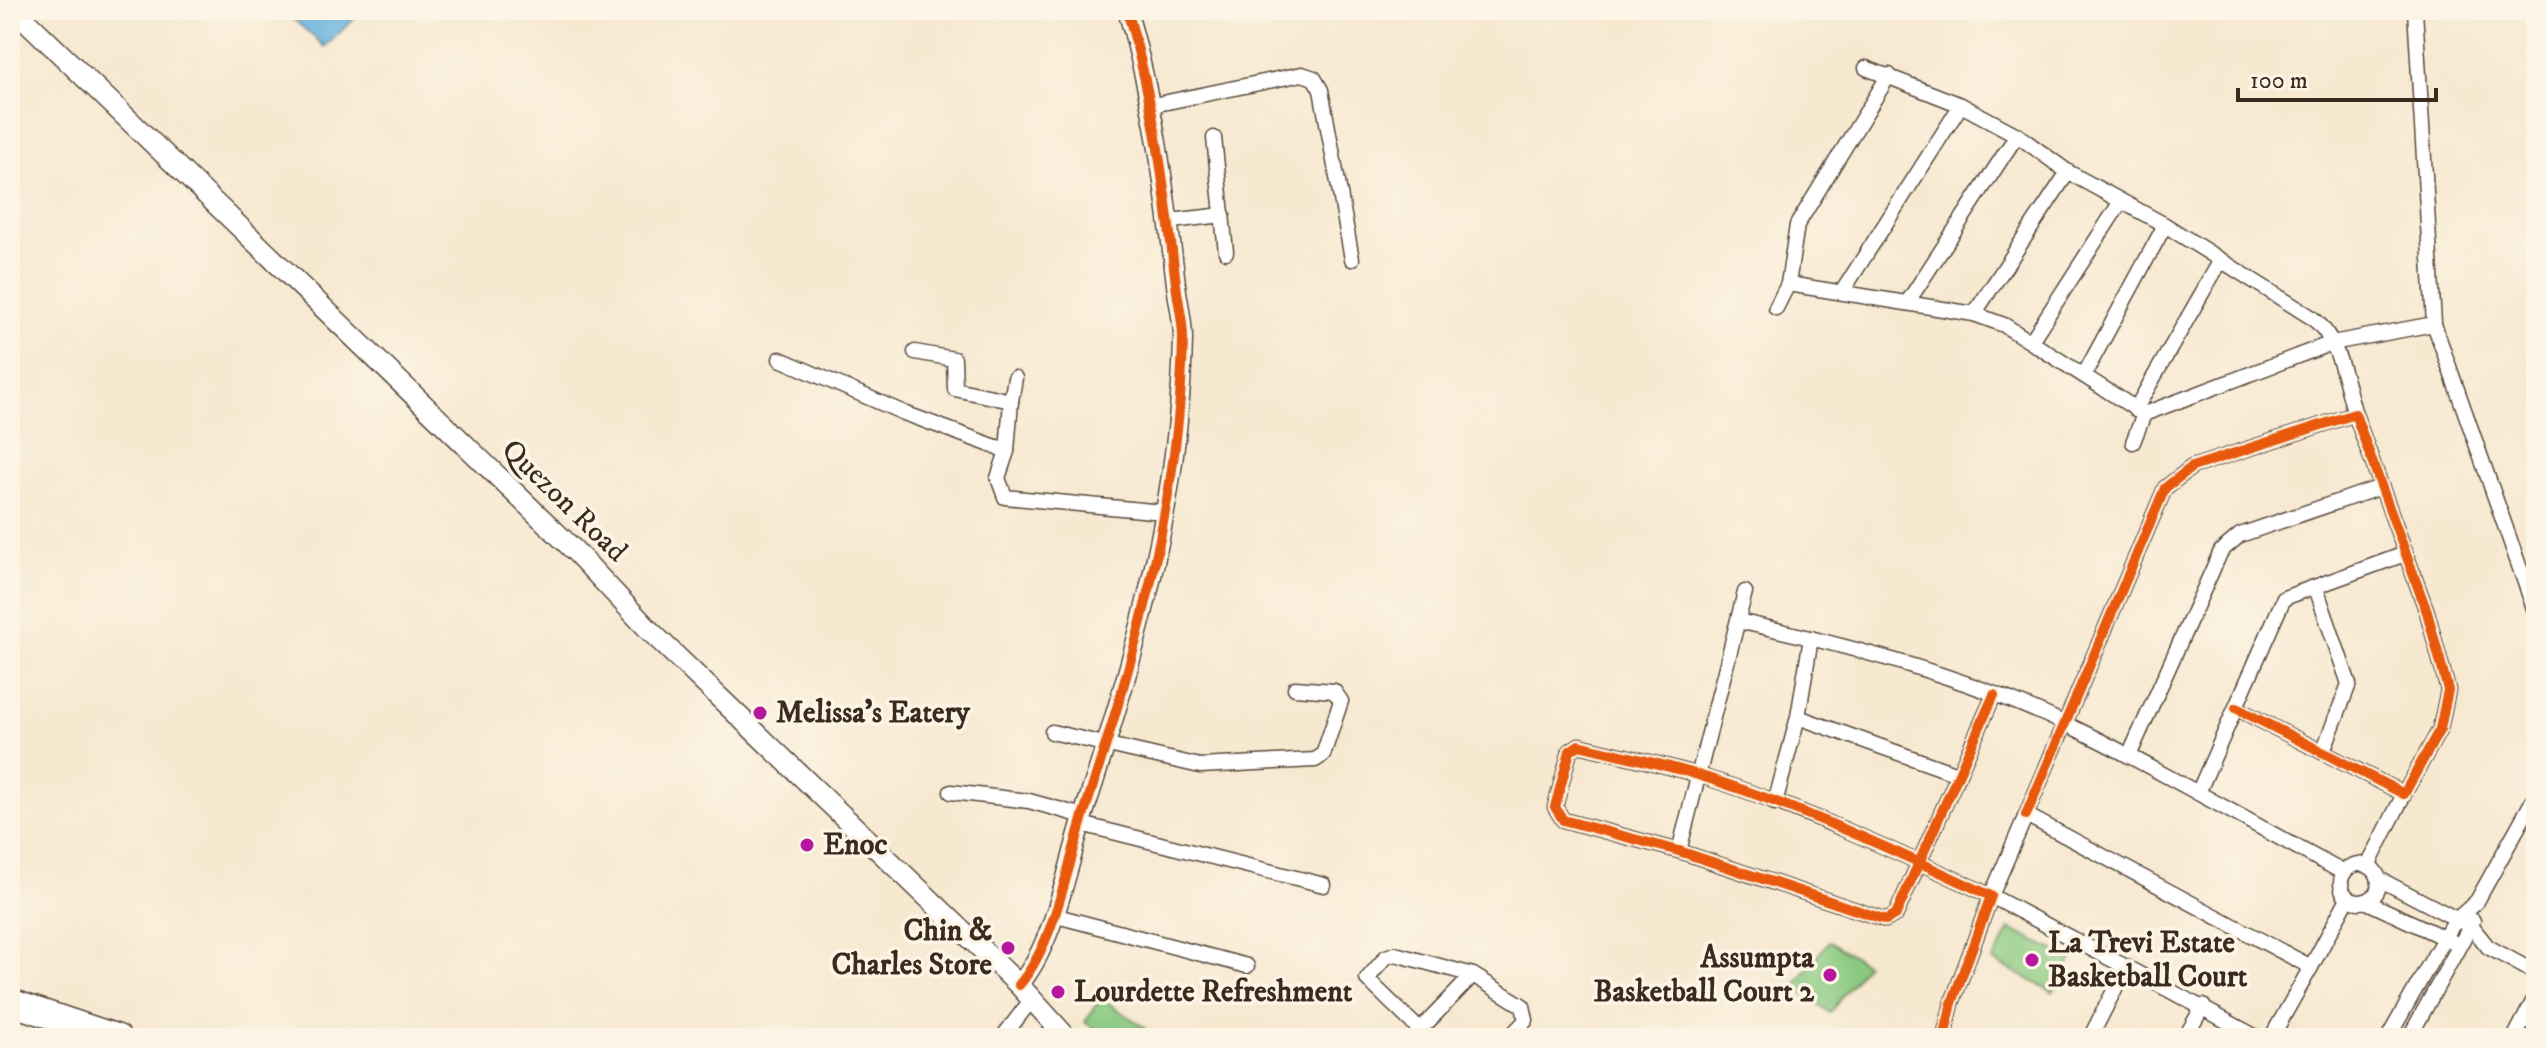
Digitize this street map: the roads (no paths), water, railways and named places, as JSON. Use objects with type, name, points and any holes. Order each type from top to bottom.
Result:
[{"type":"highway","points":[[10,1002],[118,1038]]},
{"type":"main road","name":"Quezon Road","points":[[15,10],[575,551],[650,631],[1025,992],[1067,1038]]},
{"type":"street","points":[[1002,1038],[1025,992],[1053,915],[1154,581],[1181,378],[1183,333],[1171,221],[1153,105],[1127,10]]},
{"type":"street","points":[[2415,10],[2434,324],[2536,614]]},
{"type":"street","points":[[1866,68],[1961,105],[2017,135],[2068,172],[2165,225],[2321,324],[2332,343],[2427,612],[2448,690],[2440,729],[2368,866]]},
{"type":"street","points":[[1153,105],[1302,74],[1314,78],[1321,90],[1352,259]]},
{"type":"street","points":[[1776,308],[1788,284],[1797,225],[1889,75]]},
{"type":"street","points":[[1842,292],[1961,105]]},
{"type":"street","points":[[1907,303],[2017,135]]},
{"type":"street","points":[[1214,138],[1226,252]]},
{"type":"street","points":[[1974,314],[2068,172]]},
{"type":"street","points":[[2031,341],[2120,203]]},
{"type":"street","points":[[1171,221],[1223,215]]},
{"type":"street","points":[[2084,375],[2165,225]]},
{"type":"street","points":[[2133,442],[2140,412],[2221,260]]},
{"type":"street","points":[[1788,284],[1974,314],[2004,325],[2140,412]]},
{"type":"street","points":[[2140,412],[2332,343],[2434,324]]},
{"type":"street","points":[[915,352],[954,359],[955,389],[1011,401]]},
{"type":"street","points":[[780,359],[904,413],[1007,451]]},
{"type":"street","points":[[1015,378],[1007,451],[998,478],[1005,497],[1163,512]]},
{"type":"street","points":[[1944,1038],[1952,1003],[1991,896],[2067,724],[2165,488],[2192,467],[2355,414]]},
{"type":"street","points":[[2129,756],[2221,551],[2240,535],[2381,487]]},
{"type":"street","points":[[2198,793],[2279,604],[2290,594],[2316,588],[2405,554]]},
{"type":"street","points":[[2316,588],[2349,684],[2323,751]]},
{"type":"street","points":[[1679,851],[1745,592]]},
{"type":"street","points":[[1738,621],[1811,638],[1994,695],[2067,724],[2344,873]]},
{"type":"street","points":[[1775,803],[1798,717],[1811,638]]},
{"type":"street","points":[[1052,732],[1200,766],[1315,760],[1323,755],[1341,701],[1334,691],[1295,688]]},
{"type":"street","points":[[1994,695],[1918,861],[1896,914],[1886,920],[1679,851],[1563,820],[1555,807],[1570,751],[1579,745],[1698,775],[1918,861],[2203,1006],[2258,1038]]},
{"type":"street","points":[[2236,708],[2404,794]]},
{"type":"street","points":[[1798,717],[1957,774]]},
{"type":"street","points":[[951,792],[1029,801],[1082,820],[1324,885]]},
{"type":"street","points":[[2409,1038],[2472,927],[2477,901],[2536,795]]},
{"type":"street","points":[[2026,815],[2311,967]]},
{"type":"street","points":[[2348,898],[2341,881],[2344,873],[2350,866],[2368,866],[2379,879],[2472,927],[2488,947],[2536,973]]},
{"type":"street","points":[[2365,901],[2373,896],[2379,879]]},
{"type":"street","points":[[2271,1038],[2348,898]]},
{"type":"street","points":[[2348,898],[2365,901],[2461,947],[2488,947]]},
{"type":"street","points":[[2388,1038],[2444,938],[2456,920],[2477,901]]},
{"type":"street","points":[[1053,915],[1247,966]]},
{"type":"street","points":[[1473,975],[1424,1034],[1367,979],[1386,957],[1395,954],[1473,975],[1523,1006],[1526,1020],[1509,1038]]},
{"type":"street","points":[[2090,1038],[2126,967]]},
{"type":"street","points":[[2514,1038],[2536,996]]},
{"type":"street","points":[[2185,1038],[2203,1006]]},
{"type":"water","points":[[283,10],[363,10],[325,47]]},
{"type":"place","name":"Melissa's Eatery","points":[[760,713]]},
{"type":"place","name":"Enoc","points":[[807,845]]},
{"type":"place","name":"Chin & Charles Store","points":[[1008,948]]},
{"type":"place","name":"La Trevi Estate Basketball Court","points":[[2032,960]]},
{"type":"place","name":"Assumpta Basketball Court 2","points":[[1830,975]]},
{"type":"place","name":"Lourdette Refreshment","points":[[1058,992]]}]
